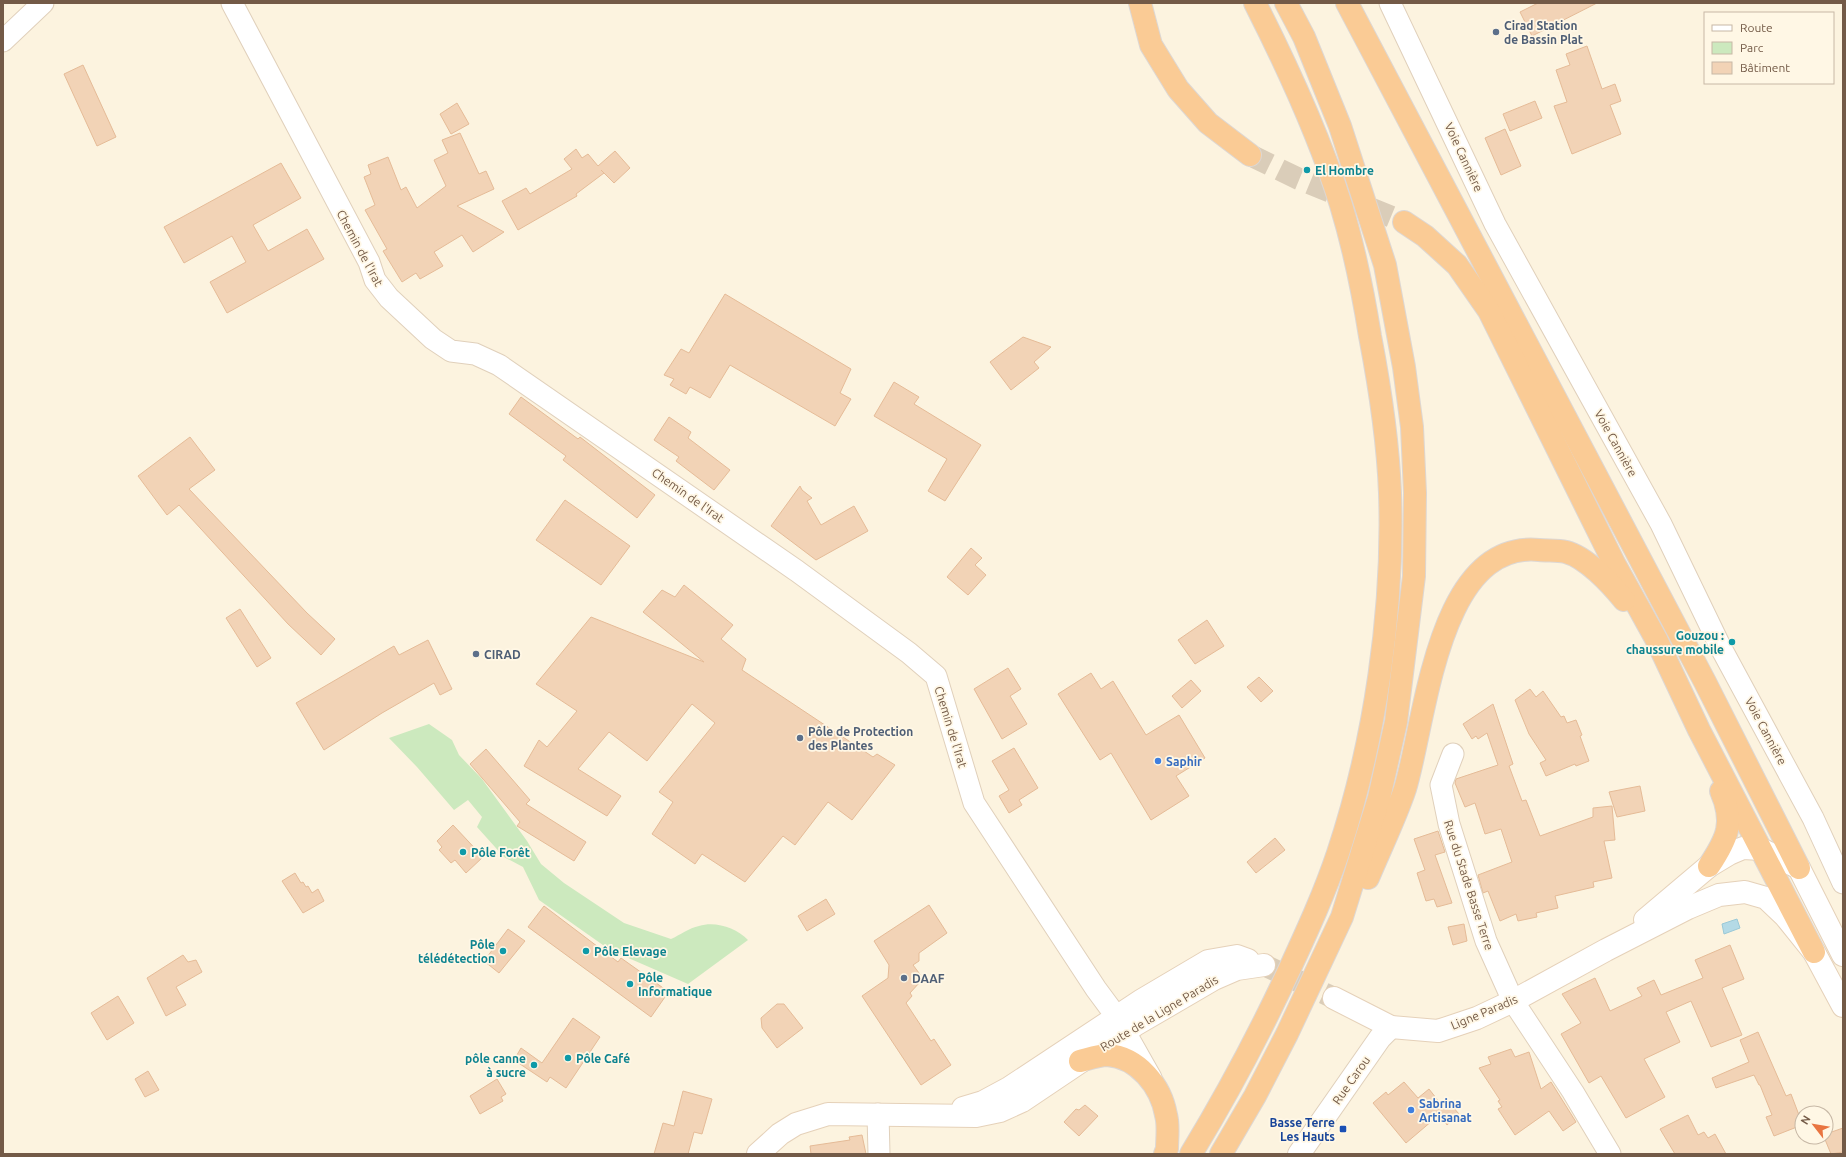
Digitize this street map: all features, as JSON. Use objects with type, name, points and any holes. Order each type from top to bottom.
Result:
[{"type":"highway","points":[[1140,3],[1151,45],[1178,89],[1208,123],[1250,155]]},
{"type":"highway","points":[[1191,1154],[1233,1084],[1264,1023],[1315,914],[1338,852],[1371,727],[1382,646],[1388,583],[1390,494],[1386,435],[1361,280],[1340,205],[1318,139],[1281,53],[1255,3]]},
{"type":"highway","points":[[1221,1154],[1255,1096],[1287,1034],[1342,917],[1379,798],[1396,722],[1414,576],[1415,493],[1412,427],[1404,367],[1385,265],[1340,126],[1304,37],[1286,3]]},
{"type":"highway","points":[[1347,3],[1705,682],[1799,868]]},
{"type":"highway","points":[[1404,222],[1425,236],[1457,265],[1489,311],[1614,563],[1656,639],[1699,730],[1814,952]]},
{"type":"highway","points":[[1287,1034],[1308,999],[1362,893],[1404,790],[1417,743],[1431,676],[1445,629],[1459,598],[1477,574],[1498,558],[1515,552],[1534,549],[1567,552],[1591,566],[1607,580],[1656,639]]},
{"type":"highway","points":[[1699,730],[1709,766],[1726,803],[1729,823],[1724,844],[1709,866]]},
{"type":"highway","points":[[1080,1061],[1106,1055],[1123,1058],[1142,1069],[1158,1090],[1167,1115],[1167,1149],[1165,1154]]},
{"type":"main road","name":"Ligne Paradis","points":[[1606,950],[1655,913],[1709,866],[1729,854],[1743,848],[1761,849],[1799,868]]},
{"type":"main road","points":[[1799,868],[1843,955]]},
{"type":"main road","name":"Ligne Paradis","points":[[1334,998],[1391,1027],[1438,1030],[1477,1018],[1513,1001],[1606,950],[1719,895],[1746,892],[1766,898],[1785,916],[1814,952],[1843,1006]]},
{"type":"main road","name":"Route de la Ligne Paradis","points":[[758,1154],[780,1134],[806,1121],[828,1114],[976,1116],[1000,1111],[1022,1101],[1080,1061],[1120,1024],[1181,976],[1208,962],[1237,956],[1264,965],[1237,968],[1120,1024],[983,1102],[941,1115]]},
{"type":"main road","points":[[1022,1101],[1049,1072],[1120,1024]]},
{"type":"main road","name":"Rue Carou","points":[[1299,1154],[1380,1038],[1391,1027]]},
{"type":"street","points":[[3,41],[43,3]]},
{"type":"street","name":"Chemin de l'Irat","points":[[232,3],[368,262],[375,280],[389,298],[433,339],[451,351],[475,354],[499,365],[797,571],[909,653],[936,676],[974,803],[1120,1024],[1158,1090]]},
{"type":"street","name":"Voie Cannière","points":[[1390,3],[1494,224],[1661,524],[1721,648],[1813,818],[1843,883]]},
{"type":"street","name":"Rue du Stade Basse Terre","points":[[1452,754],[1441,785],[1449,824],[1486,941],[1513,1001],[1573,1092],[1610,1154]]},
{"type":"street","points":[[878,1114],[879,1154]]},
{"type":"green space","points":[[429,724],[452,740],[459,755],[482,779],[527,841],[541,864],[564,883],[624,923],[671,939],[695,927],[712,924],[732,929],[748,940],[688,984],[610,950],[539,900],[523,867],[504,857],[477,827],[482,817],[468,800],[454,810],[417,767],[389,738]]},
{"type":"water","points":[[1737,919],[1740,928],[1724,934],[1722,924]]},
{"type":"building","points":[[1538,3],[1597,3],[1532,36],[1520,12]]},
{"type":"building","points":[[1587,46],[1602,89],[1615,84],[1621,101],[1610,105],[1621,134],[1572,154],[1554,106],[1567,102],[1556,70],[1570,65],[1566,54]]},
{"type":"building","points":[[83,65],[116,137],[97,146],[64,74]]},
{"type":"building","points":[[1535,101],[1542,118],[1510,131],[1503,114]]},
{"type":"building","points":[[457,103],[469,124],[451,134],[440,114]]},
{"type":"building","points":[[1505,129],[1521,166],[1501,175],[1485,138]]},
{"type":"building","points":[[460,133],[479,174],[486,171],[494,189],[457,206],[504,232],[473,252],[462,235],[434,252],[443,266],[420,279],[416,273],[402,282],[383,251],[387,249],[365,210],[375,205],[364,177],[371,174],[368,165],[388,157],[401,190],[406,187],[417,208],[446,186],[434,160],[448,153],[442,140]]},
{"type":"building","points":[[576,149],[582,158],[588,154],[598,166],[615,151],[630,168],[614,183],[604,173],[576,194],[577,196],[518,230],[502,201],[526,188],[530,194],[572,169],[564,159]]},
{"type":"building","points":[[281,163],[301,198],[253,225],[268,251],[307,229],[324,259],[227,313],[210,282],[246,262],[232,236],[184,263],[164,227]]},
{"type":"building","points":[[725,294],[851,369],[840,393],[851,399],[835,426],[730,365],[710,398],[690,387],[686,394],[670,385],[674,379],[664,375],[681,349],[689,353]]},
{"type":"building","points":[[1023,337],[1051,347],[1034,362],[1039,368],[1011,390],[990,362]]},
{"type":"building","points":[[894,382],[919,397],[914,404],[981,445],[945,501],[928,491],[947,459],[874,416]]},
{"type":"building","points":[[521,397],[578,439],[580,437],[655,495],[637,518],[563,460],[566,456],[509,414]]},
{"type":"building","points":[[669,417],[691,432],[688,438],[730,470],[714,490],[676,461],[679,457],[654,440]]},
{"type":"building","points":[[190,437],[215,470],[189,489],[307,613],[335,639],[321,655],[288,624],[179,505],[167,515],[138,476]]},
{"type":"building","points":[[800,486],[802,490],[812,498],[807,501],[821,525],[854,506],[868,531],[816,560],[771,526]]},
{"type":"building","points":[[565,500],[630,546],[601,585],[536,540]]},
{"type":"building","points":[[971,548],[982,558],[975,565],[986,575],[968,595],[947,577]]},
{"type":"building","name":"Pôle de Protection des Plantes","points":[[684,585],[733,625],[721,639],[746,659],[742,670],[873,757],[877,754],[895,765],[852,820],[828,802],[795,845],[783,836],[745,882],[702,854],[695,864],[652,834],[673,802],[659,792],[715,723],[692,704],[647,761],[609,732],[578,769],[621,796],[607,816],[524,766],[539,740],[547,747],[577,711],[536,684],[591,617],[704,662],[643,612],[662,590],[675,597]]},
{"type":"building","points":[[240,609],[271,658],[257,667],[226,618]]},
{"type":"building","points":[[1207,620],[1224,646],[1195,664],[1178,640]]},
{"type":"building","points":[[428,640],[452,689],[440,695],[434,683],[382,713],[324,750],[296,703],[394,646],[399,655]]},
{"type":"building","points":[[1008,668],[1021,689],[1010,696],[1027,724],[1002,739],[974,689]]},
{"type":"building","points":[[1091,673],[1101,689],[1113,681],[1146,735],[1179,715],[1205,758],[1176,776],[1189,796],[1151,820],[1111,753],[1100,760],[1058,694]]},
{"type":"building","points":[[1259,677],[1273,691],[1261,702],[1247,687]]},
{"type":"building","points":[[1191,680],[1201,691],[1182,708],[1172,696]]},
{"type":"building","points":[[1530,689],[1536,697],[1543,691],[1561,717],[1564,716],[1567,723],[1576,720],[1589,761],[1576,766],[1575,764],[1546,776],[1540,763],[1546,760],[1529,734],[1515,700]]},
{"type":"building","points":[[1493,704],[1513,764],[1509,766],[1522,801],[1526,800],[1540,836],[1593,817],[1593,808],[1612,806],[1615,840],[1604,841],[1612,878],[1593,882],[1594,887],[1555,896],[1558,908],[1536,913],[1537,917],[1518,921],[1516,914],[1500,921],[1488,891],[1483,893],[1478,875],[1512,862],[1501,829],[1485,834],[1475,803],[1465,807],[1455,783],[1456,779],[1498,765],[1487,733],[1478,739],[1476,736],[1472,739],[1463,724]]},
{"type":"building","points":[[1014,748],[1038,788],[1019,800],[1022,805],[1009,813],[999,796],[1009,790],[992,761]]},
{"type":"building","points":[[486,749],[530,800],[526,804],[586,842],[574,861],[517,826],[520,822],[470,764]]},
{"type":"building","points":[[1640,786],[1645,811],[1617,817],[1609,792]]},
{"type":"building","name":"Pôle Forêt","points":[[453,825],[483,857],[466,873],[455,860],[451,863],[439,850],[442,847],[437,841]]},
{"type":"building","points":[[1438,831],[1445,852],[1435,855],[1452,903],[1437,907],[1434,899],[1426,901],[1417,873],[1425,870],[1414,839]]},
{"type":"building","points":[[1275,838],[1285,850],[1256,873],[1247,862]]},
{"type":"building","points":[[295,873],[301,883],[303,882],[306,887],[308,886],[312,893],[318,889],[324,901],[303,913],[282,881]]},
{"type":"building","points":[[826,899],[835,914],[807,931],[798,916]]},
{"type":"building","name":"DAAF","points":[[929,905],[947,933],[919,953],[919,961],[913,965],[922,977],[920,982],[910,993],[912,996],[906,1003],[931,1041],[934,1039],[951,1065],[921,1085],[862,996],[888,978],[889,965],[874,941]]},
{"type":"building","points":[[544,906],[618,962],[621,958],[666,990],[662,995],[665,997],[651,1017],[528,927]]},
{"type":"building","points":[[1464,924],[1467,941],[1453,945],[1448,927]]},
{"type":"building","points":[[508,929],[525,941],[499,973],[484,961]]},
{"type":"building","points":[[1730,945],[1744,979],[1722,988],[1742,1035],[1711,1047],[1691,1001],[1666,1012],[1680,1042],[1644,1059],[1665,1097],[1626,1118],[1601,1076],[1589,1083],[1561,1034],[1581,1023],[1562,994],[1595,978],[1610,1011],[1642,996],[1637,988],[1654,980],[1661,995],[1703,978],[1695,960]]},
{"type":"building","points":[[183,955],[188,962],[196,960],[202,972],[176,987],[186,1005],[166,1016],[147,978]]},
{"type":"building","points":[[118,996],[134,1023],[107,1040],[91,1013]]},
{"type":"building","points":[[777,1004],[784,1004],[803,1028],[777,1048],[762,1028],[761,1018]]},
{"type":"building","name":"Pôle Café","points":[[573,1018],[600,1037],[566,1088],[550,1077],[547,1082],[514,1060],[521,1048],[542,1063]]},
{"type":"building","points":[[1758,1032],[1786,1096],[1791,1094],[1795,1105],[1794,1128],[1774,1136],[1766,1117],[1772,1115],[1760,1085],[1754,1075],[1716,1088],[1712,1078],[1749,1062],[1740,1040]]},
{"type":"building","points":[[1511,1049],[1515,1057],[1529,1052],[1541,1089],[1551,1082],[1576,1122],[1563,1131],[1549,1111],[1515,1135],[1498,1109],[1502,1107],[1498,1101],[1500,1100],[1479,1068],[1491,1064],[1488,1057]]},
{"type":"building","points":[[148,1071],[159,1090],[145,1097],[135,1079]]},
{"type":"building","points":[[497,1079],[506,1094],[501,1097],[503,1101],[480,1114],[470,1096]]},
{"type":"building","points":[[1404,1082],[1418,1098],[1429,1089],[1440,1103],[1446,1099],[1459,1114],[1447,1125],[1439,1115],[1406,1143],[1373,1103],[1386,1092],[1388,1095]]},
{"type":"building","points":[[683,1091],[712,1099],[702,1134],[694,1132],[688,1154],[654,1154],[663,1123],[674,1126]]},
{"type":"building","points":[[1085,1105],[1098,1116],[1079,1136],[1064,1122],[1076,1109],[1079,1110]]},
{"type":"building","points":[[1688,1115],[1698,1135],[1704,1132],[1708,1138],[1715,1134],[1726,1154],[1675,1154],[1660,1129]]},
{"type":"building","points":[[1843,1128],[1843,1152],[1831,1154],[1827,1145],[1834,1145],[1834,1131]]},
{"type":"building","points":[[862,1135],[866,1154],[811,1154],[810,1146],[850,1140],[849,1137]]},
{"type":"tunnel","points":[[1250,155],[1299,179],[1404,222]]},
{"type":"tunnel","points":[[1264,965],[1334,998]]},
{"type":"place","name":"Cirad Station de Bassin Plat","points":[[1496,32]]},
{"type":"place","name":"El Hombre","points":[[1307,170]]},
{"type":"place","name":"Gouzou : chaussure mobile","points":[[1732,642]]},
{"type":"place","name":"CIRAD","points":[[476,654]]},
{"type":"place","name":"Pôle de Protection des Plantes","points":[[800,738]]},
{"type":"place","name":"Saphir","points":[[1158,761]]},
{"type":"place","name":"Pôle Forêt","points":[[463,852]]},
{"type":"place","name":"Pôle télédétection","points":[[503,951]]},
{"type":"place","name":"Pôle Elevage","points":[[586,951]]},
{"type":"place","name":"DAAF","points":[[904,978]]},
{"type":"place","name":"Pôle Informatique","points":[[630,984]]},
{"type":"place","name":"Pôle Café","points":[[568,1058]]},
{"type":"place","name":"pôle canne à sucre","points":[[534,1065]]},
{"type":"place","name":"Sabrina Artisanat","points":[[1411,1110]]},
{"type":"place","name":"Basse Terre Les Hauts","points":[[1343,1129]]}]
